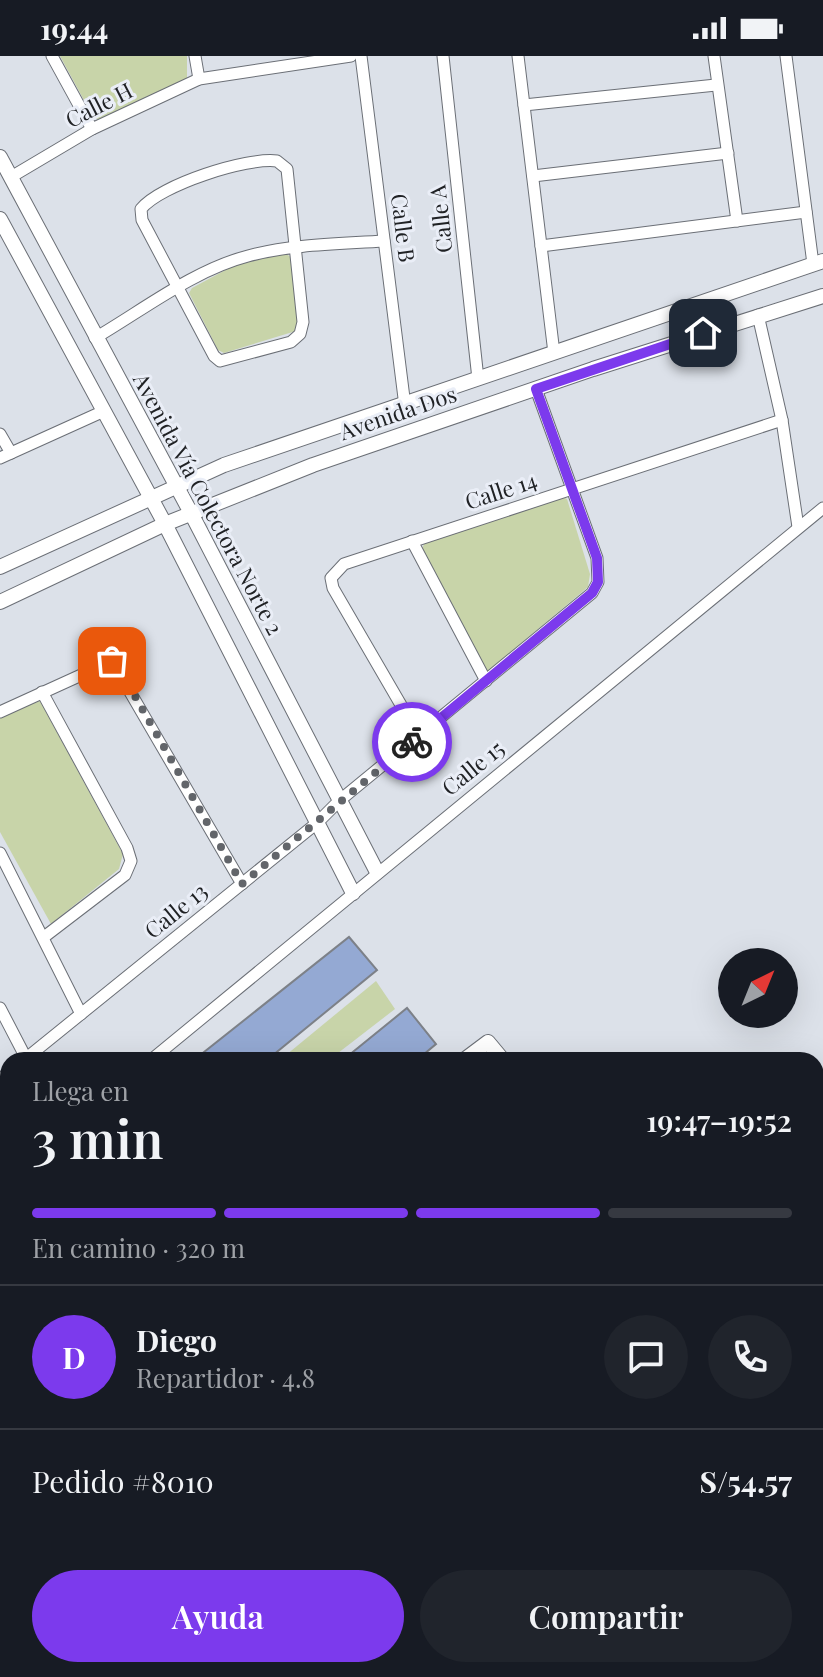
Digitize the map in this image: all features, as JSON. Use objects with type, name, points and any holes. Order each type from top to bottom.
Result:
[{"type":"street","points":[[52,56],[92,129]]},
{"type":"street","points":[[195,56],[199,79]]},
{"type":"street","name":"Calle H","points":[[11,177],[92,129],[199,79],[351,56]]},
{"type":"street","name":"Calle B","points":[[361,56],[405,406]]},
{"type":"street","name":"Calle A","points":[[443,56],[478,379]]},
{"type":"street","points":[[518,56],[554,353]]},
{"type":"street","points":[[714,56],[737,221]]},
{"type":"street","points":[[786,56],[806,212],[818,262]]},
{"type":"street","points":[[524,105],[716,85]]},
{"type":"street","points":[[533,176],[728,153]]},
{"type":"street","name":"Avenida Vía Colectora Norte 2","points":[[0,157],[191,513],[377,872]]},
{"type":"street","points":[[272,160],[281,163],[287,169],[303,322],[300,334],[291,342],[220,361],[214,356],[180,288],[142,220],[144,205],[154,196],[247,163],[272,160]]},
{"type":"street","points":[[541,246],[806,212]]},
{"type":"street","points":[[0,219],[165,524],[353,893]]},
{"type":"street","points":[[95,338],[180,288],[247,256],[295,247],[384,241]]},
{"type":"street","name":"Avenida Dos","points":[[0,567],[150,496],[224,465],[405,406],[818,262]]},
{"type":"street","name":"Avenida Dos","points":[[0,602],[165,524],[313,465],[758,315],[823,296]]},
{"type":"street","points":[[758,315],[782,420],[798,527]]},
{"type":"street","name":"Calle 13","points":[[34,1052],[317,823],[339,801],[592,593],[598,582],[597,558],[536,389]]},
{"type":"street","points":[[0,434],[5,456],[104,411]]},
{"type":"street","name":"Calle 14","points":[[419,736],[333,588],[331,578],[344,564],[782,420]]},
{"type":"street","name":"Calle 15","points":[[161,1052],[823,508]]},
{"type":"street","points":[[412,541],[486,681]]},
{"type":"street","points":[[0,712],[112,661],[119,668],[242,884]]},
{"type":"street","points":[[42,692],[127,848],[131,861],[125,875],[44,937]]},
{"type":"street","points":[[0,853],[81,1014]]},
{"type":"street","points":[[0,1008],[22,1052]]},
{"type":"street","points":[[475,1052],[488,1042],[496,1052]]},
{"type":"green space","points":[[60,56],[187,56],[187,80],[99,120],[93,117]]},
{"type":"green space","points":[[285,253],[292,258],[299,326],[296,331],[224,353],[218,350],[189,293],[192,288],[233,266]]},
{"type":"green space","points":[[560,495],[567,499],[590,574],[588,587],[488,671],[483,667],[422,549],[426,539]]},
{"type":"green space","points":[[40,701],[123,854],[119,869],[51,924],[0,832],[0,716]]},
{"type":"green space","points":[[376,981],[395,1009],[339,1052],[290,1052]]},
{"type":"building","points":[[349,937],[377,970],[277,1052],[204,1052]]},
{"type":"building","points":[[407,1008],[436,1044],[426,1052],[353,1052]]},
{"type":"way so far","points":[[112,661],[119,668],[242,884],[412,742]]},
{"type":"route","points":[[412,742],[592,593],[598,582],[597,558],[536,389],[703,333]]}]
